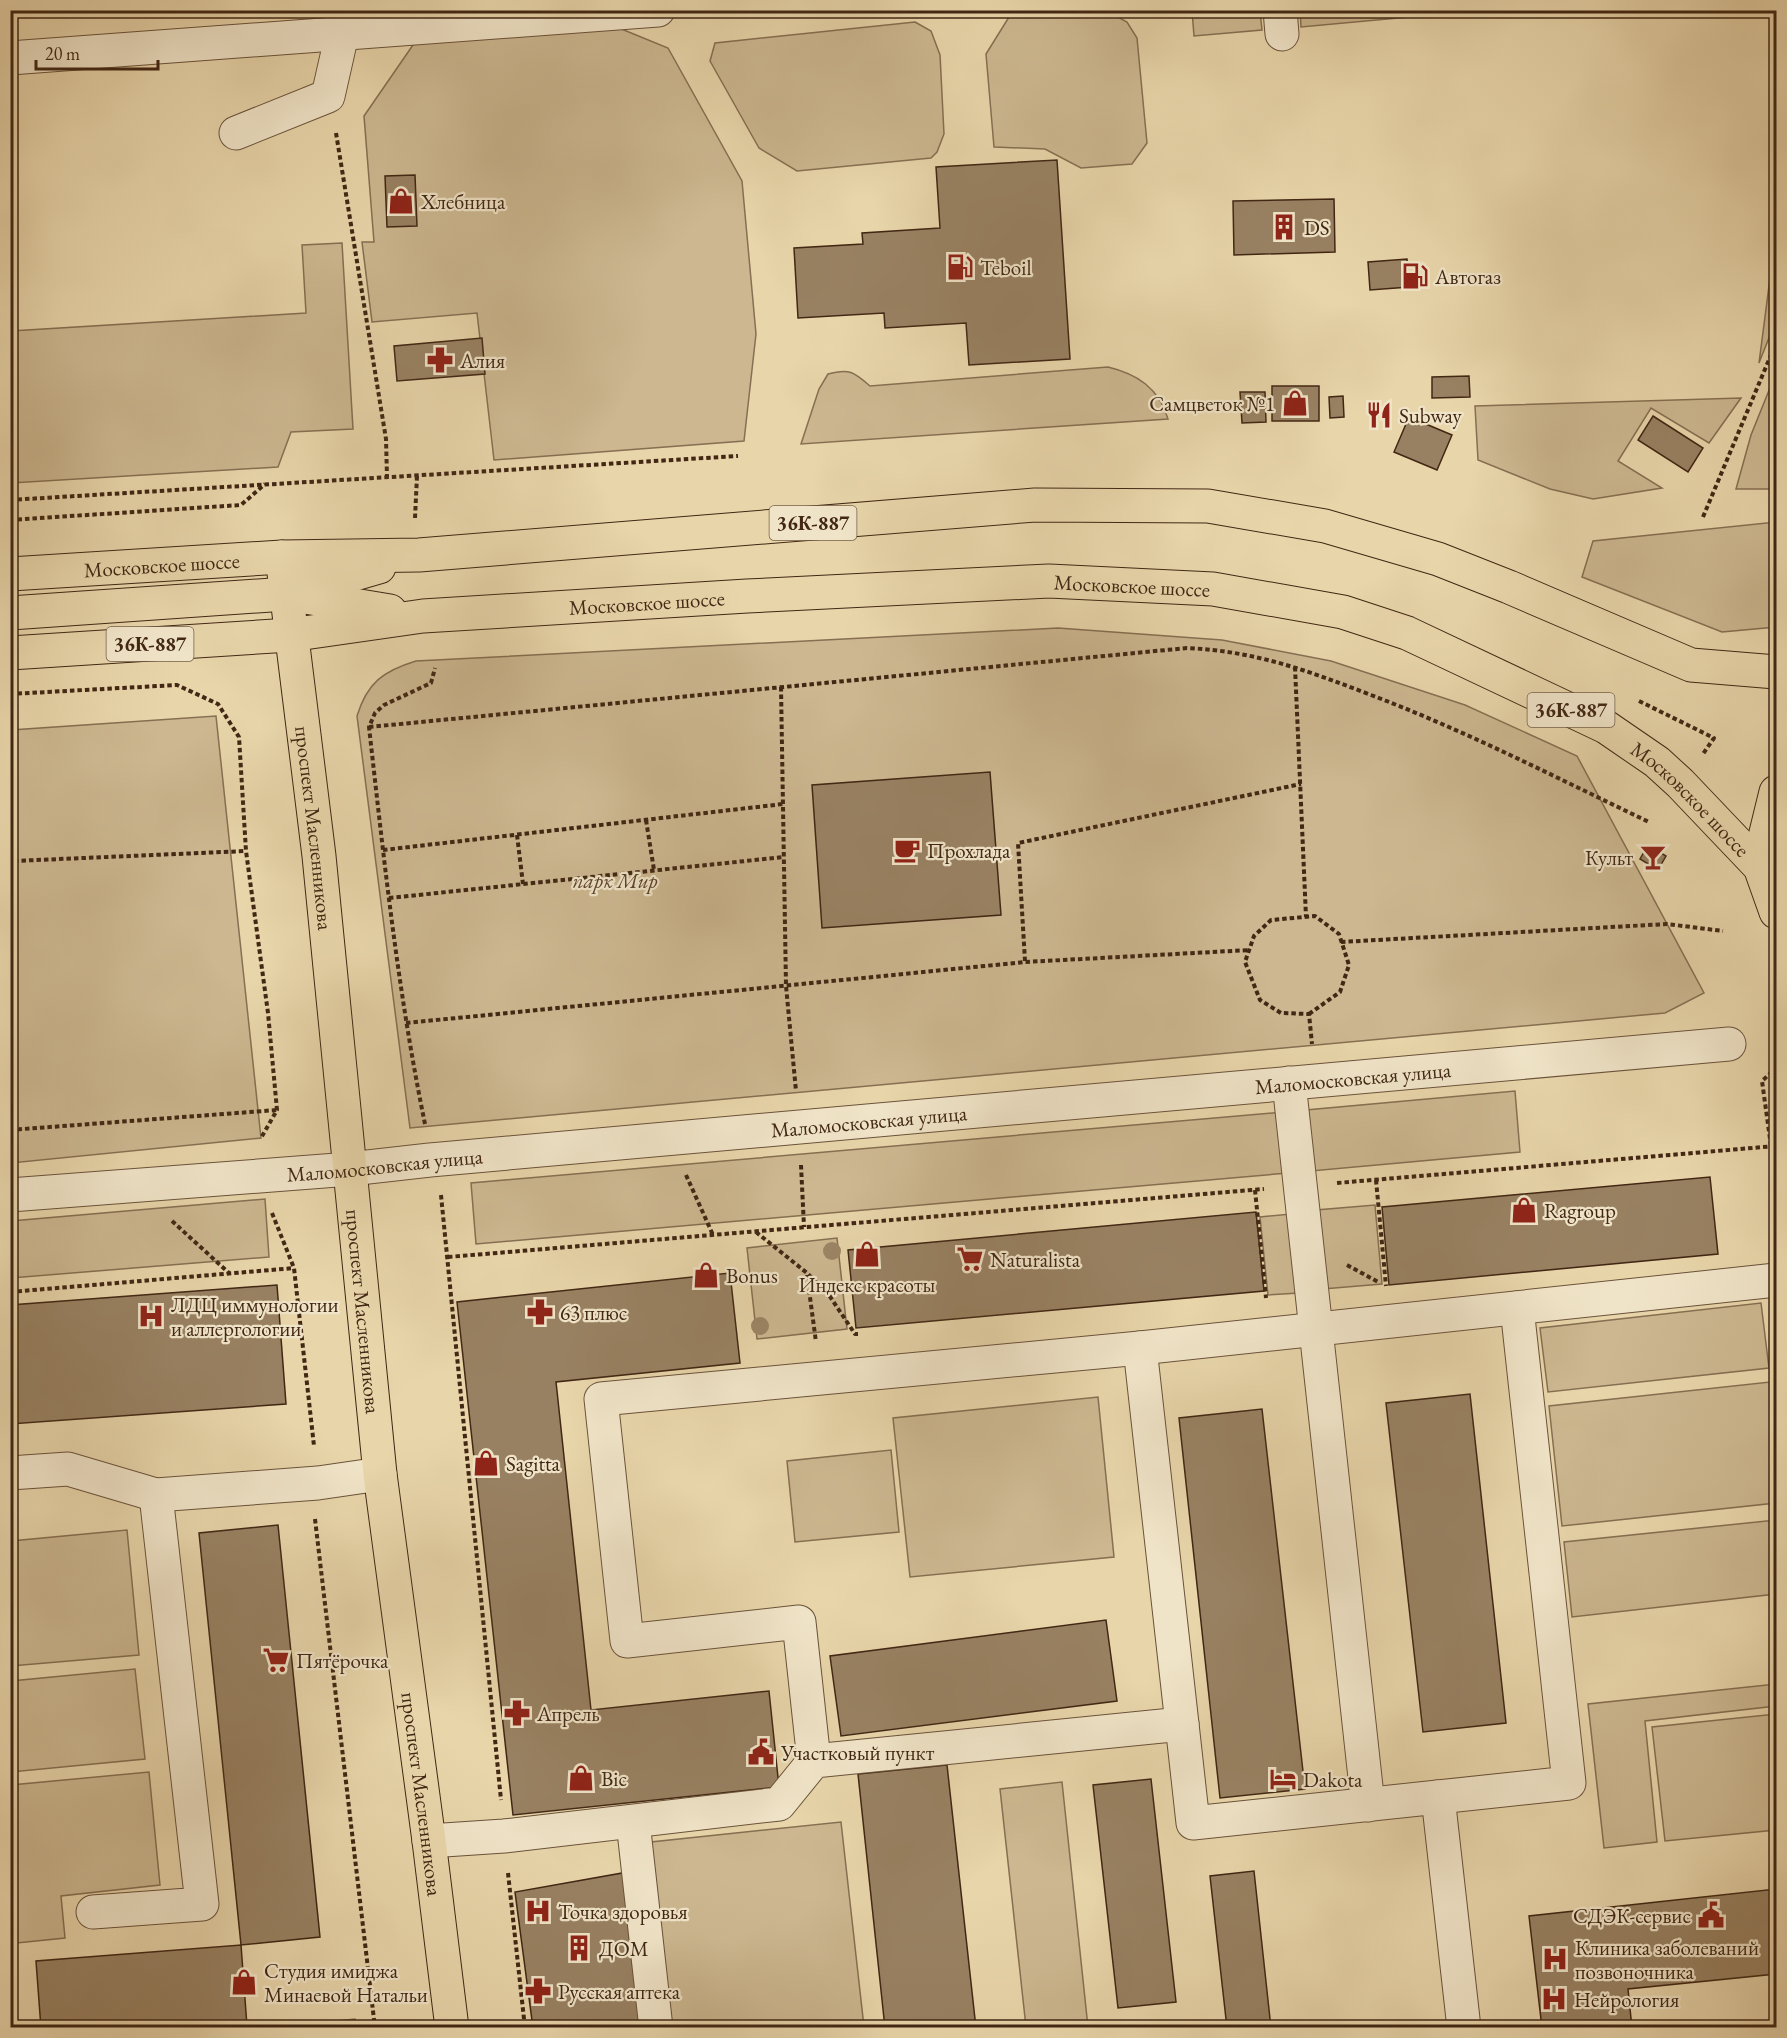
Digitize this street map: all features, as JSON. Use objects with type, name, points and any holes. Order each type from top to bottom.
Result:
[{"type":"main road","name":"Московское шоссе","points":[[10,574],[282,556],[417,540],[1035,505],[1208,506],[1325,526],[1438,560],[1509,587],[1691,665],[1776,672]]},
{"type":"main road","name":"Московское шоссе","points":[[286,594],[417,540]]},
{"type":"main road","name":"проспект Масленникова","points":[[282,556],[319,856],[380,1474],[452,2028]]},
{"type":"main road","name":"Московское шоссе","points":[[10,653],[290,635],[423,616],[747,596],[1049,580],[1213,589],[1343,612],[1407,633],[1606,727],[1657,762],[1760,867],[1776,912]]},
{"type":"main road","name":"Московское шоссе","points":[[10,613],[286,594],[423,616]]},
{"type":"main road","name":"Московское шоссе","points":[[1760,867],[1776,792]]},
{"type":"street","points":[[10,58],[341,22],[658,10]]},
{"type":"street","points":[[236,133],[328,96],[341,22]]},
{"type":"street","name":"Маломосковская улица","points":[[10,1195],[350,1169],[669,1138],[1728,1044]]},
{"type":"street","points":[[1302,1082],[1300,1186],[1368,1804]]},
{"type":"street","points":[[814,1761],[799,1622],[627,1641],[601,1399],[1140,1348],[1776,1280]]},
{"type":"street","points":[[1140,1348],[1193,1823],[1569,1783],[1517,1308]]},
{"type":"street","points":[[10,1473],[68,1469],[156,1495],[318,1483],[380,1474]]},
{"type":"street","points":[[93,1912],[201,1904],[156,1495]]},
{"type":"street","points":[[429,1841],[504,1836],[779,1804],[814,1761],[1182,1724]]},
{"type":"street","points":[[1438,1797],[1464,2028]]},
{"type":"street","points":[[633,1822],[656,2028]]},
{"type":"path","points":[[328,96],[340,152],[386,439],[387,477]]},
{"type":"path","points":[[1703,517],[1776,343]]},
{"type":"path","points":[[10,500],[738,456]]},
{"type":"path","points":[[417,477],[417,540]]},
{"type":"path","points":[[10,519],[241,505],[265,484]]},
{"type":"path","points":[[369,727],[1187,648],[1218,650],[1250,655],[1295,667],[1423,715],[1649,822]]},
{"type":"path","points":[[1295,667],[1306,917]]},
{"type":"path","points":[[426,1131],[406,1023],[369,727],[375,713],[384,705],[431,683],[435,668]]},
{"type":"path","points":[[10,694],[177,685],[218,704],[239,737],[246,851],[268,1013],[277,1110],[261,1138]]},
{"type":"path","points":[[781,687],[786,986],[800,1127],[804,1227]]},
{"type":"path","points":[[1025,962],[1018,843],[1300,784]]},
{"type":"path","points":[[383,850],[783,804]]},
{"type":"path","points":[[646,820],[654,870]]},
{"type":"path","points":[[517,835],[524,884]]},
{"type":"path","points":[[14,861],[246,851]]},
{"type":"path","points":[[389,898],[784,857]]},
{"type":"path","points":[[1315,916],[1339,934],[1349,965],[1340,992],[1309,1014],[1281,1013],[1260,1000],[1245,962],[1254,936],[1271,920],[1306,917],[1315,916]]},
{"type":"path","points":[[1341,942],[1667,924],[1723,931]]},
{"type":"path","points":[[406,1023],[1025,962],[1250,950]]},
{"type":"path","points":[[1302,1082],[1309,1014]]},
{"type":"path","points":[[448,1257],[1774,1146],[1762,1081],[1776,1068]]},
{"type":"path","points":[[10,1130],[277,1110]]},
{"type":"path","points":[[669,1138],[713,1235]]},
{"type":"path","points":[[1376,1180],[1386,1287]]},
{"type":"path","points":[[132,1185],[229,1274]]},
{"type":"path","points":[[440,1186],[525,2028]]},
{"type":"path","points":[[1255,1190],[1266,1298]]},
{"type":"path","points":[[268,1203],[294,1268],[318,1483],[314,1525],[375,2028]]},
{"type":"path","points":[[756,1232],[807,1273],[829,1295],[855,1334]]},
{"type":"path","points":[[10,1292],[294,1268]]},
{"type":"path","points":[[807,1273],[820,1378]]},
{"type":"green space","points":[[1300,10],[1474,10],[1474,11],[1301,27]]},
{"type":"green space","points":[[1107,11],[1127,22],[1137,38],[1147,143],[1132,164],[1081,168],[1045,149],[994,147],[986,54],[1009,17]]},
{"type":"green space","points":[[1192,11],[1260,11],[1262,30],[1194,36]]},
{"type":"green space","points":[[915,22],[931,31],[940,55],[944,134],[937,152],[931,158],[797,171],[759,148],[710,61],[715,43]]},
{"type":"green space","points":[[619,28],[668,48],[742,181],[756,334],[744,441],[494,460],[477,313],[372,322],[362,242],[374,242],[364,116],[415,42]]},
{"type":"green space","points":[[1776,232],[1776,320],[1759,363]]},
{"type":"green space","points":[[342,243],[353,429],[291,432],[278,467],[11,483],[11,331],[306,313],[302,245]]},
{"type":"green space","points":[[1108,367],[1137,378],[1146,384],[1159,399],[1168,419],[801,444],[819,389],[828,374],[841,371],[851,372],[870,386]]},
{"type":"green space","points":[[1776,373],[1776,489],[1736,489],[1751,435]]},
{"type":"green space","points":[[1741,398],[1709,443],[1651,408],[1618,461],[1662,488],[1593,499],[1550,489],[1478,460],[1475,406]]},
{"type":"green space","points":[[1776,522],[1776,627],[1722,632],[1582,577],[1593,541]]},
{"type":"green space","name":"парк Мир","points":[[1058,628],[1222,640],[1331,661],[1465,705],[1577,756],[1704,993],[1665,1013],[410,1128],[357,716],[371,687],[385,674],[416,661]]},
{"type":"green space","points":[[216,716],[261,1138],[11,1163],[11,730]]},
{"type":"green space","points":[[1515,1091],[1520,1152],[1311,1171],[1306,1110]]},
{"type":"green space","points":[[1283,1112],[1288,1173],[476,1244],[471,1183]]},
{"type":"green space","points":[[265,1199],[269,1257],[11,1278],[11,1221]]},
{"type":"green space","points":[[1375,1205],[1382,1284],[1323,1289],[1316,1210]]},
{"type":"green space","points":[[1291,1214],[1299,1293],[1268,1295],[1260,1217]]},
{"type":"green space","points":[[837,1238],[847,1329],[757,1339],[747,1248]]},
{"type":"green space","points":[[1761,1303],[1769,1368],[1548,1392],[1540,1328]]},
{"type":"green space","points":[[1770,1382],[1776,1442],[1776,1503],[1562,1526],[1549,1406]]},
{"type":"green space","points":[[1098,1397],[1114,1557],[910,1577],[893,1418]]},
{"type":"green space","points":[[891,1450],[899,1532],[795,1542],[787,1461]]},
{"type":"green space","points":[[1776,1520],[1776,1594],[1572,1617],[1564,1542]]},
{"type":"green space","points":[[127,1530],[139,1655],[11,1666],[11,1541]]},
{"type":"green space","points":[[135,1669],[145,1759],[11,1772],[11,1681]]},
{"type":"green space","points":[[1776,1684],[1776,1706],[1645,1721],[1657,1842],[1604,1848],[1588,1704]]},
{"type":"green space","points":[[1776,1714],[1776,1830],[1665,1841],[1652,1727]]},
{"type":"green space","points":[[149,1772],[160,1885],[61,1896],[65,1938],[17,1943],[10,1883],[11,1785]]},
{"type":"green space","points":[[1062,1782],[1088,2027],[1026,2027],[1000,1789]]},
{"type":"green space","points":[[841,1822],[864,2027],[671,2027],[651,1842]]},
{"type":"green space","points":[[355,2019],[356,2027],[278,2027]]},
{"type":"building","points":[[1057,160],[1070,359],[969,365],[966,323],[885,328],[884,313],[798,318],[794,248],[863,244],[862,233],[940,228],[936,167]]},
{"type":"building","points":[[415,175],[417,226],[387,227],[385,176]]},
{"type":"building","name":"DS","points":[[1334,199],[1335,252],[1234,255],[1233,201]]},
{"type":"building","points":[[1407,259],[1409,287],[1370,290],[1368,262]]},
{"type":"building","points":[[482,338],[485,374],[397,381],[394,346]]},
{"type":"building","points":[[1469,376],[1470,397],[1432,398],[1432,377]]},
{"type":"building","name":"Самцветок №1","points":[[1272,386],[1319,386],[1319,421],[1272,421]]},
{"type":"building","points":[[1240,392],[1265,392],[1266,422],[1242,423]]},
{"type":"building","points":[[1343,396],[1344,417],[1330,418],[1329,397]]},
{"type":"building","points":[[1653,416],[1703,448],[1688,472],[1638,440]]},
{"type":"building","points":[[1409,417],[1452,435],[1437,470],[1394,452]]},
{"type":"building","points":[[990,772],[1001,915],[822,928],[812,785]]},
{"type":"building","name":"Культ","points":[[1648,845],[1666,856],[1658,870],[1640,859]]},
{"type":"building","points":[[10,846],[12,846],[16,876],[10,876]]},
{"type":"building","points":[[1710,1177],[1718,1254],[1389,1285],[1382,1207]]},
{"type":"building","points":[[1256,1212],[1264,1291],[856,1328],[848,1250]]},
{"type":"building","points":[[730,1273],[740,1363],[556,1382],[591,1710],[769,1691],[779,1787],[513,1815],[457,1302]]},
{"type":"building","points":[[277,1285],[286,1404],[10,1424],[10,1305]]},
{"type":"building","points":[[1470,1394],[1506,1723],[1423,1732],[1386,1403]]},
{"type":"building","points":[[1262,1409],[1305,1789],[1220,1798],[1179,1418]]},
{"type":"building","points":[[278,1525],[320,1937],[241,1945],[199,1533]]},
{"type":"building","points":[[1106,1620],[1117,1701],[841,1736],[830,1656]]},
{"type":"building","points":[[947,1765],[976,2028],[885,2028],[858,1774]]},
{"type":"building","points":[[1151,1779],[1176,2002],[1118,2008],[1093,1785]]},
{"type":"building","points":[[1254,1871],[1271,2028],[1227,2028],[1210,1876]]},
{"type":"building","name":"ДОМ","points":[[628,1872],[644,2028],[533,2028],[515,1892]]},
{"type":"building","points":[[1776,1889],[1776,1974],[1628,1989],[1632,2028],[1542,2028],[1529,1916]]},
{"type":"building","points":[[241,1945],[247,2026],[41,2028],[36,1961]]},
{"type":"place","name":"Хлебница","points":[[401,201]]},
{"type":"place","name":"DS","points":[[1284,227]]},
{"type":"place","name":"Teboil","points":[[960,267]]},
{"type":"place","name":"Автогаз","points":[[1415,276]]},
{"type":"place","name":"Алия","points":[[440,360]]},
{"type":"place","name":"Самцветок №1","points":[[1295,403]]},
{"type":"place","name":"Subway","points":[[1379,415]]},
{"type":"place","name":"Прохлада","points":[[907,850]]},
{"type":"place","name":"Культ","points":[[1653,857]]},
{"type":"place","name":"Ragroup","points":[[1524,1210]]},
{"type":"place","name":"Индекс красоты","points":[[867,1254]]},
{"type":"place","name":"Naturalista","points":[[970,1259]]},
{"type":"place","name":"Bonus","points":[[706,1275]]},
{"type":"place","name":"63 плюс","points":[[540,1312]]},
{"type":"place","name":"ЛДЦ иммунологии и аллергологии","points":[[151,1316]]},
{"type":"place","name":"Sagitta","points":[[486,1463]]},
{"type":"place","name":"Пятёрочка","points":[[276,1660]]},
{"type":"place","name":"Апрель","points":[[517,1713]]},
{"type":"place","name":"Участковый пункт","points":[[761,1752]]},
{"type":"place","name":"Bic","points":[[581,1778]]},
{"type":"place","name":"Dakota","points":[[1283,1779]]},
{"type":"place","name":"Точка здоровья","points":[[538,1911]]},
{"type":"place","name":"СДЭК-сервис","points":[[1711,1915]]},
{"type":"place","name":"ДОМ","points":[[579,1948]]},
{"type":"place","name":"Клиника заболеваний позвоночника","points":[[1555,1959]]},
{"type":"place","name":"Студия имиджа Минаевой Натальи","points":[[244,1982]]},
{"type":"place","name":"Русская аптека","points":[[538,1991]]},
{"type":"place","name":"Нейрология","points":[[1554,1999]]}]
